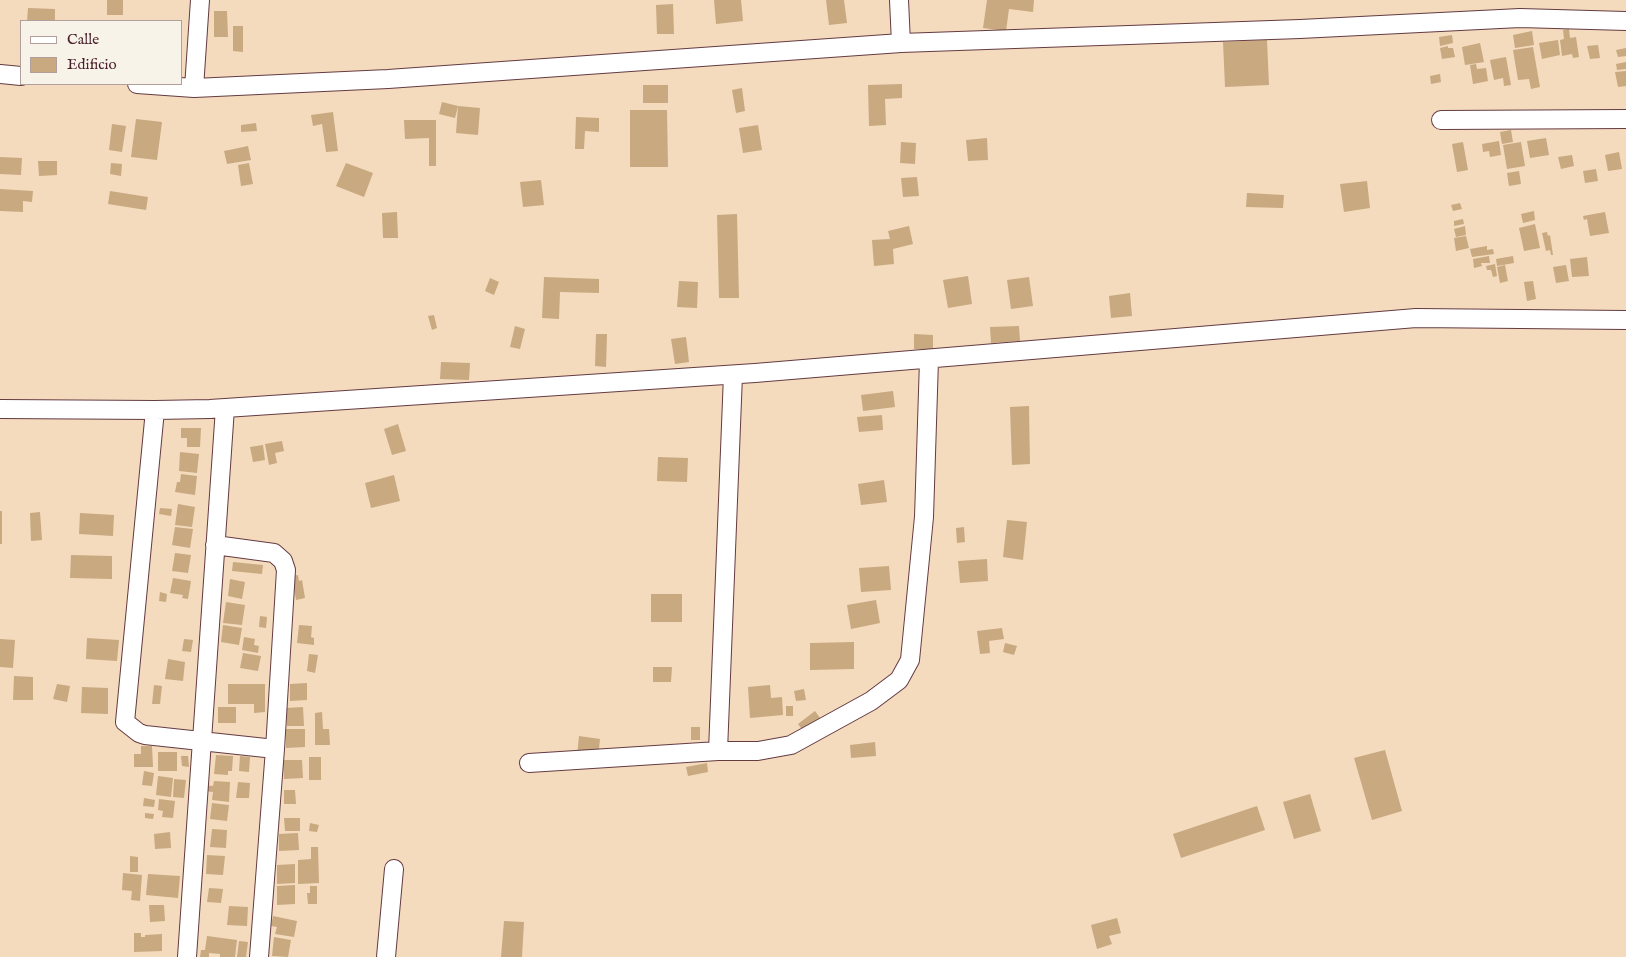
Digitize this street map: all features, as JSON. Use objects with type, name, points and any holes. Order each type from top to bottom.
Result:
[{"type":"street","points":[[194,88],[200,0]]},
{"type":"street","points":[[898,0],[902,44]]},
{"type":"street","points":[[151,85],[194,88],[388,79],[902,44],[1300,29],[1520,18],[1626,21]]},
{"type":"street","points":[[0,74],[20,76]]},
{"type":"street","points":[[1441,120],[1626,119]]},
{"type":"street","points":[[0,409],[155,410],[224,408],[733,375],[1416,318],[1626,320]]},
{"type":"street","points":[[530,763],[718,751],[758,751],[791,745],[871,701],[899,680],[910,660],[924,517],[929,360]]},
{"type":"street","points":[[718,751],[733,375]]},
{"type":"street","points":[[187,957],[224,408]]},
{"type":"street","points":[[155,410],[125,722],[133,730],[145,735],[275,749]]},
{"type":"street","points":[[215,546],[274,553],[283,561],[286,570],[259,957]]},
{"type":"street","points":[[386,957],[394,869]]},
{"type":"building","points":[[107,0],[123,0],[123,15],[107,15]]},
{"type":"building","points":[[714,0],[741,0],[743,21],[716,24]]},
{"type":"building","points":[[826,0],[844,0],[847,23],[829,25]]},
{"type":"building","points":[[987,0],[1034,0],[1033,12],[1009,9],[1006,31],[983,28]]},
{"type":"building","points":[[673,4],[674,34],[657,34],[656,5]]},
{"type":"building","points":[[28,8],[55,9],[55,20],[27,20]]},
{"type":"building","points":[[214,11],[227,11],[228,37],[214,37]]},
{"type":"building","points":[[233,26],[243,26],[243,52],[233,51]]},
{"type":"building","points":[[1569,29],[1570,38],[1576,37],[1579,57],[1573,58],[1572,54],[1562,56],[1560,40],[1564,39],[1563,30]]},
{"type":"building","points":[[1532,31],[1534,45],[1515,48],[1513,35]]},
{"type":"building","points":[[1452,35],[1453,43],[1440,46],[1439,37]]},
{"type":"building","points":[[1267,40],[1269,85],[1225,87],[1223,42]]},
{"type":"building","points":[[1558,40],[1560,55],[1542,59],[1539,43]]},
{"type":"building","points":[[1480,43],[1484,62],[1465,65],[1462,47]]},
{"type":"building","points":[[1598,45],[1600,58],[1590,59],[1587,46]]},
{"type":"building","points":[[1448,46],[1448,48],[1453,48],[1455,57],[1442,59],[1440,48]]},
{"type":"building","points":[[1533,47],[1540,87],[1531,89],[1529,79],[1518,80],[1513,50]]},
{"type":"building","points":[[1626,48],[1626,56],[1618,57],[1616,50]]},
{"type":"building","points":[[1506,57],[1511,85],[1504,86],[1503,78],[1494,80],[1490,60]]},
{"type":"building","points":[[1626,62],[1626,69],[1617,70],[1616,64]]},
{"type":"building","points":[[1476,64],[1477,69],[1486,68],[1488,81],[1473,84],[1470,65]]},
{"type":"building","points":[[1626,71],[1626,86],[1618,87],[1615,72]]},
{"type":"building","points":[[1440,74],[1441,82],[1431,84],[1430,76]]},
{"type":"building","points":[[902,84],[902,98],[885,99],[886,125],[869,126],[868,85]]},
{"type":"building","points":[[643,85],[668,85],[668,103],[643,103]]},
{"type":"building","points":[[742,88],[745,111],[736,113],[732,90]]},
{"type":"building","points":[[442,102],[458,106],[455,118],[439,114]]},
{"type":"building","points":[[458,106],[480,108],[478,135],[456,133]]},
{"type":"building","points":[[630,110],[667,110],[668,167],[630,167]]},
{"type":"building","points":[[333,112],[338,151],[326,152],[322,124],[313,126],[311,115]]},
{"type":"building","points":[[576,117],[599,118],[599,132],[585,131],[584,149],[575,149]]},
{"type":"building","points":[[136,119],[162,122],[157,160],[131,157]]},
{"type":"building","points":[[404,120],[436,120],[436,166],[429,166],[429,138],[405,139]]},
{"type":"building","points":[[256,123],[257,131],[241,132],[241,125]]},
{"type":"building","points":[[112,124],[126,126],[122,152],[109,150]]},
{"type":"building","points":[[758,125],[762,150],[743,153],[739,128]]},
{"type":"building","points":[[1511,130],[1513,142],[1502,144],[1500,132]]},
{"type":"building","points":[[987,138],[988,160],[968,161],[966,140]]},
{"type":"building","points":[[1546,138],[1549,155],[1530,158],[1527,141]]},
{"type":"building","points":[[1499,141],[1501,155],[1490,157],[1489,151],[1483,152],[1482,144]]},
{"type":"building","points":[[901,142],[916,143],[915,164],[900,163]]},
{"type":"building","points":[[1463,142],[1468,170],[1457,172],[1452,144]]},
{"type":"building","points":[[1521,142],[1525,166],[1507,169],[1503,145]]},
{"type":"building","points":[[248,146],[251,160],[227,164],[224,151]]},
{"type":"building","points":[[1619,152],[1622,169],[1608,171],[1605,155]]},
{"type":"building","points":[[1572,155],[1574,166],[1561,169],[1558,157]]},
{"type":"building","points":[[0,157],[22,158],[21,175],[0,174]]},
{"type":"building","points":[[38,161],[57,161],[57,175],[39,176]]},
{"type":"building","points":[[111,163],[122,164],[121,176],[110,174]]},
{"type":"building","points":[[249,163],[253,184],[241,186],[238,165]]},
{"type":"building","points":[[346,163],[373,173],[364,197],[336,186]]},
{"type":"building","points":[[1596,169],[1598,181],[1585,183],[1583,171]]},
{"type":"building","points":[[1519,171],[1521,184],[1509,186],[1507,173]]},
{"type":"building","points":[[917,177],[919,196],[903,197],[901,178]]},
{"type":"building","points":[[541,180],[544,205],[523,207],[520,182]]},
{"type":"building","points":[[1367,181],[1370,208],[1344,212],[1340,184]]},
{"type":"building","points":[[0,189],[33,191],[32,202],[23,201],[23,212],[0,211]]},
{"type":"building","points":[[110,191],[148,197],[146,210],[108,204]]},
{"type":"building","points":[[1247,193],[1284,195],[1283,208],[1246,207]]},
{"type":"building","points":[[1460,203],[1462,209],[1453,211],[1451,205]]},
{"type":"building","points":[[1534,211],[1535,220],[1523,223],[1521,214]]},
{"type":"building","points":[[397,212],[398,238],[383,238],[382,213]]},
{"type":"building","points":[[1605,212],[1609,233],[1590,236],[1587,219],[1584,220],[1583,216]]},
{"type":"building","points":[[737,214],[739,298],[719,298],[717,215]]},
{"type":"building","points":[[1463,219],[1464,224],[1454,226],[1454,221]]},
{"type":"building","points":[[1535,224],[1540,248],[1524,251],[1519,228]]},
{"type":"building","points":[[909,226],[913,244],[893,249],[894,264],[874,266],[872,240],[890,239],[888,231]]},
{"type":"building","points":[[1465,226],[1466,235],[1456,237],[1454,229]]},
{"type":"building","points":[[1547,232],[1548,236],[1550,235],[1553,255],[1551,255],[1550,250],[1546,251],[1542,233]]},
{"type":"building","points":[[1466,236],[1469,248],[1456,251],[1454,238]]},
{"type":"building","points":[[1487,246],[1487,250],[1493,249],[1494,254],[1472,257],[1470,249]]},
{"type":"building","points":[[1489,256],[1490,263],[1481,263],[1482,266],[1474,268],[1473,259]]},
{"type":"building","points":[[1513,256],[1514,263],[1497,266],[1496,259]]},
{"type":"building","points":[[1587,257],[1589,276],[1572,277],[1570,259]]},
{"type":"building","points":[[1495,264],[1497,276],[1493,277],[1491,270],[1487,270],[1486,266]]},
{"type":"building","points":[[1505,265],[1508,281],[1500,283],[1497,267]]},
{"type":"building","points":[[1566,265],[1569,281],[1556,283],[1553,267]]},
{"type":"building","points":[[968,276],[972,304],[948,308],[943,280]]},
{"type":"building","points":[[544,277],[599,279],[599,293],[560,292],[559,319],[542,318]]},
{"type":"building","points":[[1029,277],[1033,306],[1011,309],[1007,280]]},
{"type":"building","points":[[490,278],[499,282],[494,295],[485,291]]},
{"type":"building","points":[[679,281],[698,282],[697,308],[677,307]]},
{"type":"building","points":[[1533,281],[1536,299],[1527,301],[1524,282]]},
{"type":"building","points":[[1130,293],[1132,316],[1111,318],[1109,296]]},
{"type":"building","points":[[434,315],[437,328],[432,330],[428,316]]},
{"type":"building","points":[[515,326],[525,329],[520,349],[510,347]]},
{"type":"building","points":[[1019,326],[1020,341],[991,343],[990,327]]},
{"type":"building","points":[[596,334],[607,334],[606,367],[595,366]]},
{"type":"building","points":[[914,334],[933,335],[933,349],[914,349]]},
{"type":"building","points":[[686,337],[689,362],[675,364],[671,339]]},
{"type":"building","points":[[441,362],[470,363],[469,380],[440,379]]},
{"type":"building","points":[[893,391],[895,407],[863,411],[861,395]]},
{"type":"building","points":[[1029,406],[1030,464],[1012,465],[1010,407]]},
{"type":"building","points":[[882,415],[883,430],[859,432],[857,417]]},
{"type":"building","points":[[398,424],[406,451],[392,455],[384,429]]},
{"type":"building","points":[[181,428],[201,428],[200,447],[187,447],[187,438],[181,438]]},
{"type":"building","points":[[282,441],[284,451],[275,453],[277,463],[269,465],[265,444]]},
{"type":"building","points":[[263,445],[265,460],[253,462],[250,447]]},
{"type":"building","points":[[180,452],[199,454],[197,473],[179,471]]},
{"type":"building","points":[[658,457],[688,458],[687,482],[657,481]]},
{"type":"building","points":[[181,474],[197,476],[195,495],[175,492],[177,482],[180,482]]},
{"type":"building","points":[[394,475],[400,501],[371,508],[365,483]]},
{"type":"building","points":[[884,480],[887,502],[861,505],[858,484]]},
{"type":"building","points":[[178,504],[195,507],[192,527],[175,525]]},
{"type":"building","points":[[160,508],[172,509],[171,516],[159,514]]},
{"type":"building","points":[[0,511],[2,511],[2,544],[0,544]]},
{"type":"building","points":[[40,512],[42,540],[31,541],[30,513]]},
{"type":"building","points":[[80,513],[114,515],[113,536],[79,534]]},
{"type":"building","points":[[1007,520],[1027,522],[1023,560],[1003,557]]},
{"type":"building","points":[[175,527],[193,529],[190,548],[172,545]]},
{"type":"building","points":[[964,527],[965,542],[957,543],[956,528]]},
{"type":"building","points":[[175,553],[191,555],[188,573],[172,571]]},
{"type":"building","points":[[71,555],[112,556],[112,579],[70,578]]},
{"type":"building","points":[[987,559],[988,581],[960,583],[958,561]]},
{"type":"building","points":[[233,562],[263,565],[262,574],[232,571]]},
{"type":"building","points":[[889,566],[891,590],[861,592],[859,568]]},
{"type":"building","points":[[298,575],[299,581],[302,580],[305,598],[296,600],[292,576]]},
{"type":"building","points":[[173,578],[191,581],[188,599],[182,598],[183,595],[170,593]]},
{"type":"building","points":[[230,579],[245,582],[242,599],[228,596]]},
{"type":"building","points":[[160,592],[167,594],[166,602],[159,601]]},
{"type":"building","points":[[651,594],[682,594],[682,622],[651,622]]},
{"type":"building","points":[[876,600],[880,623],[851,629],[847,605]]},
{"type":"building","points":[[226,602],[245,605],[242,625],[223,623]]},
{"type":"building","points":[[260,616],[267,617],[266,628],[259,627]]},
{"type":"building","points":[[223,625],[242,628],[239,645],[221,642]]},
{"type":"building","points":[[299,625],[312,626],[311,637],[314,638],[314,645],[297,643]]},
{"type":"building","points":[[1002,628],[1004,639],[989,641],[990,653],[980,654],[977,631]]},
{"type":"building","points":[[244,637],[255,639],[254,645],[259,646],[258,653],[242,650]]},
{"type":"building","points":[[87,638],[119,640],[117,661],[86,659]]},
{"type":"building","points":[[0,639],[15,640],[13,668],[0,667]]},
{"type":"building","points":[[184,639],[193,640],[191,652],[182,651]]},
{"type":"building","points":[[854,642],[854,669],[810,670],[810,643]]},
{"type":"building","points":[[1005,643],[1017,646],[1014,655],[1003,652]]},
{"type":"building","points":[[243,653],[261,656],[258,671],[240,668]]},
{"type":"building","points":[[309,654],[318,655],[315,673],[307,671]]},
{"type":"building","points":[[168,659],[185,662],[183,681],[165,679]]},
{"type":"building","points":[[653,667],[672,667],[671,682],[653,682]]},
{"type":"building","points":[[14,676],[33,677],[33,700],[13,700]]},
{"type":"building","points":[[307,683],[307,700],[290,701],[290,684]]},
{"type":"building","points":[[57,684],[70,686],[67,702],[53,699]]},
{"type":"building","points":[[228,684],[265,684],[265,712],[254,713],[254,704],[228,704]]},
{"type":"building","points":[[154,685],[162,686],[160,704],[152,704]]},
{"type":"building","points":[[770,685],[771,698],[782,697],[783,715],[750,718],[748,687]]},
{"type":"building","points":[[82,687],[108,688],[108,714],[81,713]]},
{"type":"building","points":[[804,689],[806,700],[796,701],[794,691]]},
{"type":"building","points":[[786,706],[793,706],[793,716],[786,716]]},
{"type":"building","points":[[218,707],[236,707],[236,723],[218,723]]},
{"type":"building","points":[[303,707],[304,726],[287,726],[286,708]]},
{"type":"building","points":[[815,711],[820,718],[803,731],[798,724]]},
{"type":"building","points":[[322,712],[323,729],[329,729],[330,745],[315,745],[315,713]]},
{"type":"building","points":[[691,727],[700,727],[700,740],[691,740]]},
{"type":"building","points":[[286,729],[305,729],[305,747],[286,748]]},
{"type":"building","points":[[579,736],[600,739],[598,758],[577,756]]},
{"type":"building","points":[[875,742],[876,756],[851,758],[850,745]]},
{"type":"building","points":[[141,746],[152,746],[153,767],[134,767],[134,754],[141,754]]},
{"type":"building","points":[[1385,750],[1402,811],[1372,820],[1354,758]]},
{"type":"building","points":[[158,752],[177,752],[177,771],[158,771]]},
{"type":"building","points":[[216,755],[233,756],[232,771],[228,771],[228,775],[214,774]]},
{"type":"building","points":[[181,756],[188,756],[189,767],[182,766]]},
{"type":"building","points":[[240,756],[250,757],[249,772],[239,771]]},
{"type":"building","points":[[309,757],[321,757],[321,780],[309,780]]},
{"type":"building","points":[[283,760],[302,760],[303,778],[284,779]]},
{"type":"building","points":[[707,763],[708,772],[688,776],[686,767]]},
{"type":"building","points":[[144,771],[154,773],[152,786],[142,785]]},
{"type":"building","points":[[158,776],[173,778],[171,797],[156,795]]},
{"type":"building","points":[[174,779],[186,780],[184,798],[173,797]]},
{"type":"building","points":[[214,781],[230,782],[229,802],[212,800],[213,792],[204,791],[204,785],[213,786]]},
{"type":"building","points":[[238,782],[250,783],[249,798],[236,798]]},
{"type":"building","points":[[284,790],[295,790],[296,804],[284,804]]},
{"type":"building","points":[[1310,794],[1321,831],[1294,839],[1283,802]]},
{"type":"building","points":[[144,798],[155,800],[154,807],[143,806]]},
{"type":"building","points":[[159,799],[175,801],[173,818],[162,817],[163,811],[158,810]]},
{"type":"building","points":[[212,803],[229,805],[227,821],[210,819]]},
{"type":"building","points":[[1257,806],[1265,830],[1181,858],[1173,834]]},
{"type":"building","points":[[145,813],[154,814],[153,819],[145,818]]},
{"type":"building","points":[[284,818],[300,818],[300,831],[285,831]]},
{"type":"building","points":[[310,823],[319,825],[317,832],[309,831]]},
{"type":"building","points":[[212,829],[227,830],[226,848],[210,847]]},
{"type":"building","points":[[170,832],[171,848],[155,849],[154,834]]},
{"type":"building","points":[[298,833],[299,850],[279,851],[279,834]]},
{"type":"building","points":[[311,847],[318,847],[319,883],[298,884],[298,860],[311,859]]},
{"type":"building","points":[[207,855],[225,856],[223,875],[206,874]]},
{"type":"building","points":[[130,856],[138,857],[138,872],[130,872]]},
{"type":"building","points":[[295,864],[295,883],[277,884],[277,865]]},
{"type":"building","points":[[123,873],[142,875],[140,901],[131,900],[132,891],[122,890]]},
{"type":"building","points":[[148,874],[180,876],[178,898],[146,895]]},
{"type":"building","points":[[295,885],[295,904],[277,905],[277,886]]},
{"type":"building","points":[[310,886],[317,886],[317,904],[308,904],[307,893],[310,893]]},
{"type":"building","points":[[209,888],[223,889],[221,903],[207,902]]},
{"type":"building","points":[[149,905],[164,905],[165,921],[150,922]]},
{"type":"building","points":[[229,906],[248,907],[247,926],[227,925]]},
{"type":"building","points":[[273,916],[297,921],[294,937],[275,934],[277,927],[271,926]]},
{"type":"building","points":[[1117,918],[1121,933],[1109,936],[1112,944],[1097,949],[1091,925]]},
{"type":"building","points":[[504,921],[524,922],[522,957],[501,957]]},
{"type":"building","points":[[134,933],[141,933],[141,937],[162,934],[162,951],[134,952]]},
{"type":"building","points":[[207,936],[237,940],[235,957],[220,957],[220,954],[209,953],[209,957],[200,957],[201,950],[205,950]]},
{"type":"building","points":[[274,937],[291,940],[288,957],[272,956]]},
{"type":"building","points":[[239,941],[248,942],[246,957],[237,957]]}]
